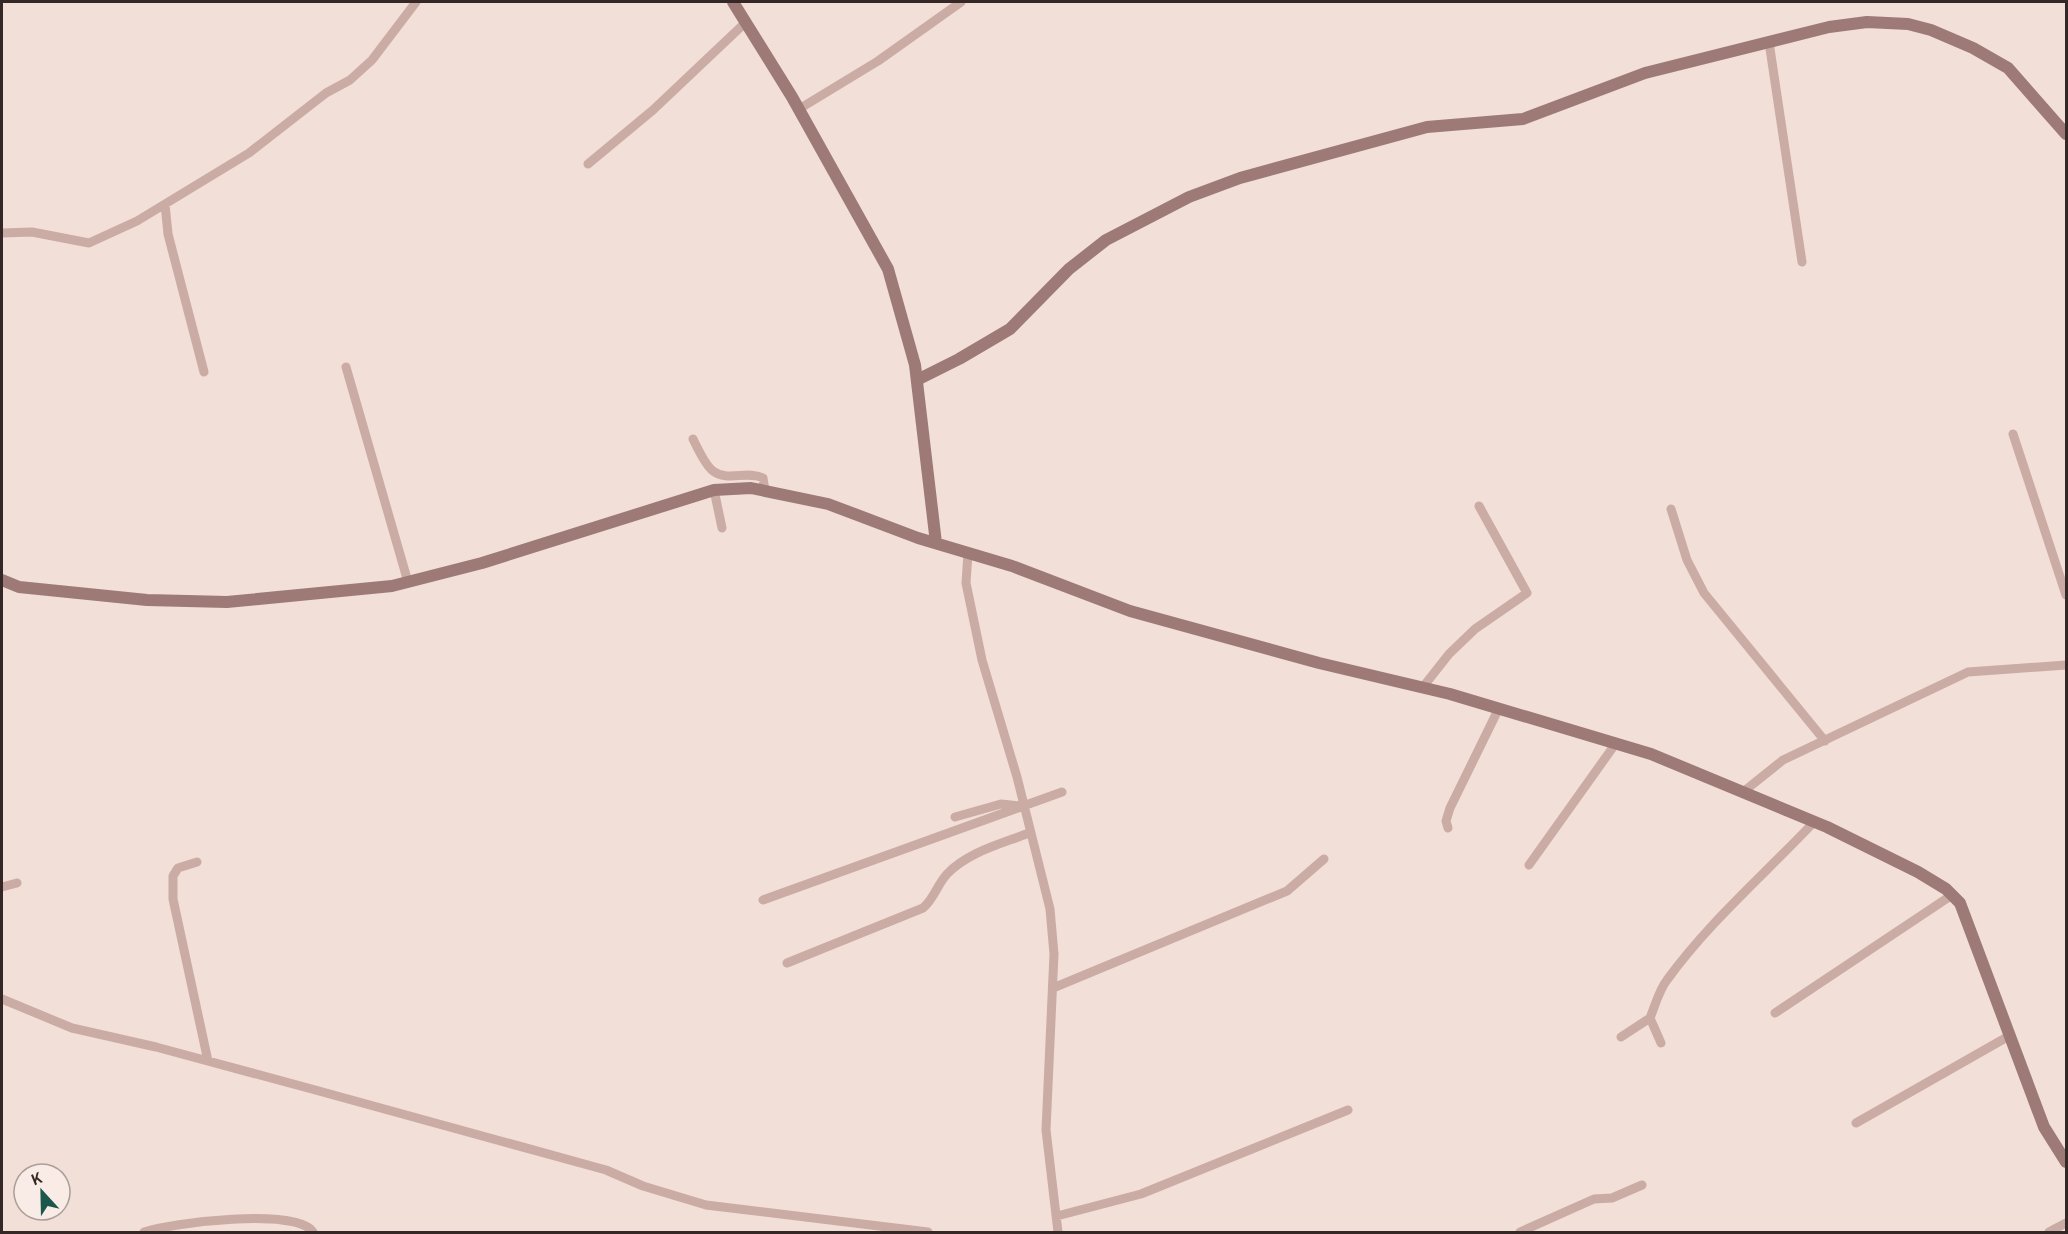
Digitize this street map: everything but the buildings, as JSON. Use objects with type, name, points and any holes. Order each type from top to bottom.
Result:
[{"type":"street","points":[[2,232],[32,232],[89,243],[137,221],[249,153],[326,93],[350,80],[372,60],[416,2]]},
{"type":"street","points":[[734,2],[799,109],[888,269],[917,380],[936,543]]},
{"type":"street","points":[[799,109],[878,61],[961,2]]},
{"type":"street","points":[[917,380],[1010,329],[1070,269],[1106,240],[1189,197],[1240,178],[1427,127],[1523,119],[1563,106],[1645,73],[1829,27],[1867,21],[1908,24],[1931,30],[1973,48],[2008,68],[2067,134]]},
{"type":"street","points":[[588,164],[653,111],[746,22]]},
{"type":"street","points":[[1769,42],[1802,262]]},
{"type":"street","points":[[165,204],[168,234],[204,372]]},
{"type":"street","points":[[346,367],[408,582]]},
{"type":"street","points":[[2013,434],[2067,595]]},
{"type":"street","points":[[693,440],[712,471],[722,475],[755,473],[763,478],[765,491]]},
{"type":"street","points":[[2,580],[19,587],[147,600],[227,602],[392,586],[493,560],[714,490],[751,488],[828,504],[936,543],[1012,566],[1130,611],[1319,663],[1499,708],[1651,754],[1814,822],[1918,872],[1960,903],[1970,924],[2044,1127],[2058,1153],[2067,1162]]},
{"type":"street","points":[[714,490],[722,528]]},
{"type":"street","points":[[1422,687],[1449,654],[1475,629],[1527,593],[1479,506]]},
{"type":"street","points":[[1671,510],[1687,560],[1704,593],[1825,741]]},
{"type":"street","points":[[969,553],[966,583],[973,619],[1050,909],[1054,954],[1046,1130],[1058,1233]]},
{"type":"street","points":[[1743,792],[1783,760],[1968,672],[2067,665]]},
{"type":"street","points":[[1448,828],[1446,821],[1450,808],[1499,708]]},
{"type":"street","points":[[1529,865],[1616,743]]},
{"type":"street","points":[[763,900],[1062,792]]},
{"type":"street","points":[[955,817],[1001,804],[1023,806]]},
{"type":"street","points":[[1622,1037],[1650,1018],[1665,982],[1731,903],[1761,879],[1814,822]]},
{"type":"street","points":[[787,963],[923,908],[931,902],[945,876],[962,861],[1029,832]]},
{"type":"street","points":[[1053,988],[1287,891],[1324,859]]},
{"type":"street","points":[[197,862],[178,868],[173,876],[173,899],[207,1061]]},
{"type":"street","points":[[2,887],[16,883]]},
{"type":"street","points":[[1775,1013],[1952,895]]},
{"type":"street","points":[[2,999],[72,1028],[207,1061],[606,1170],[643,1186],[706,1205],[928,1233]]},
{"type":"street","points":[[1650,1018],[1661,1043]]},
{"type":"street","points":[[1856,1123],[2009,1036]]},
{"type":"street","points":[[1057,1216],[1141,1194],[1348,1110]]},
{"type":"street","points":[[1520,1233],[1594,1199],[1612,1198],[1642,1185]]},
{"type":"street","points":[[144,1233],[163,1226],[269,1218],[299,1223],[313,1233]]},
{"type":"street","points":[[2049,1233],[2067,1223]]}]
